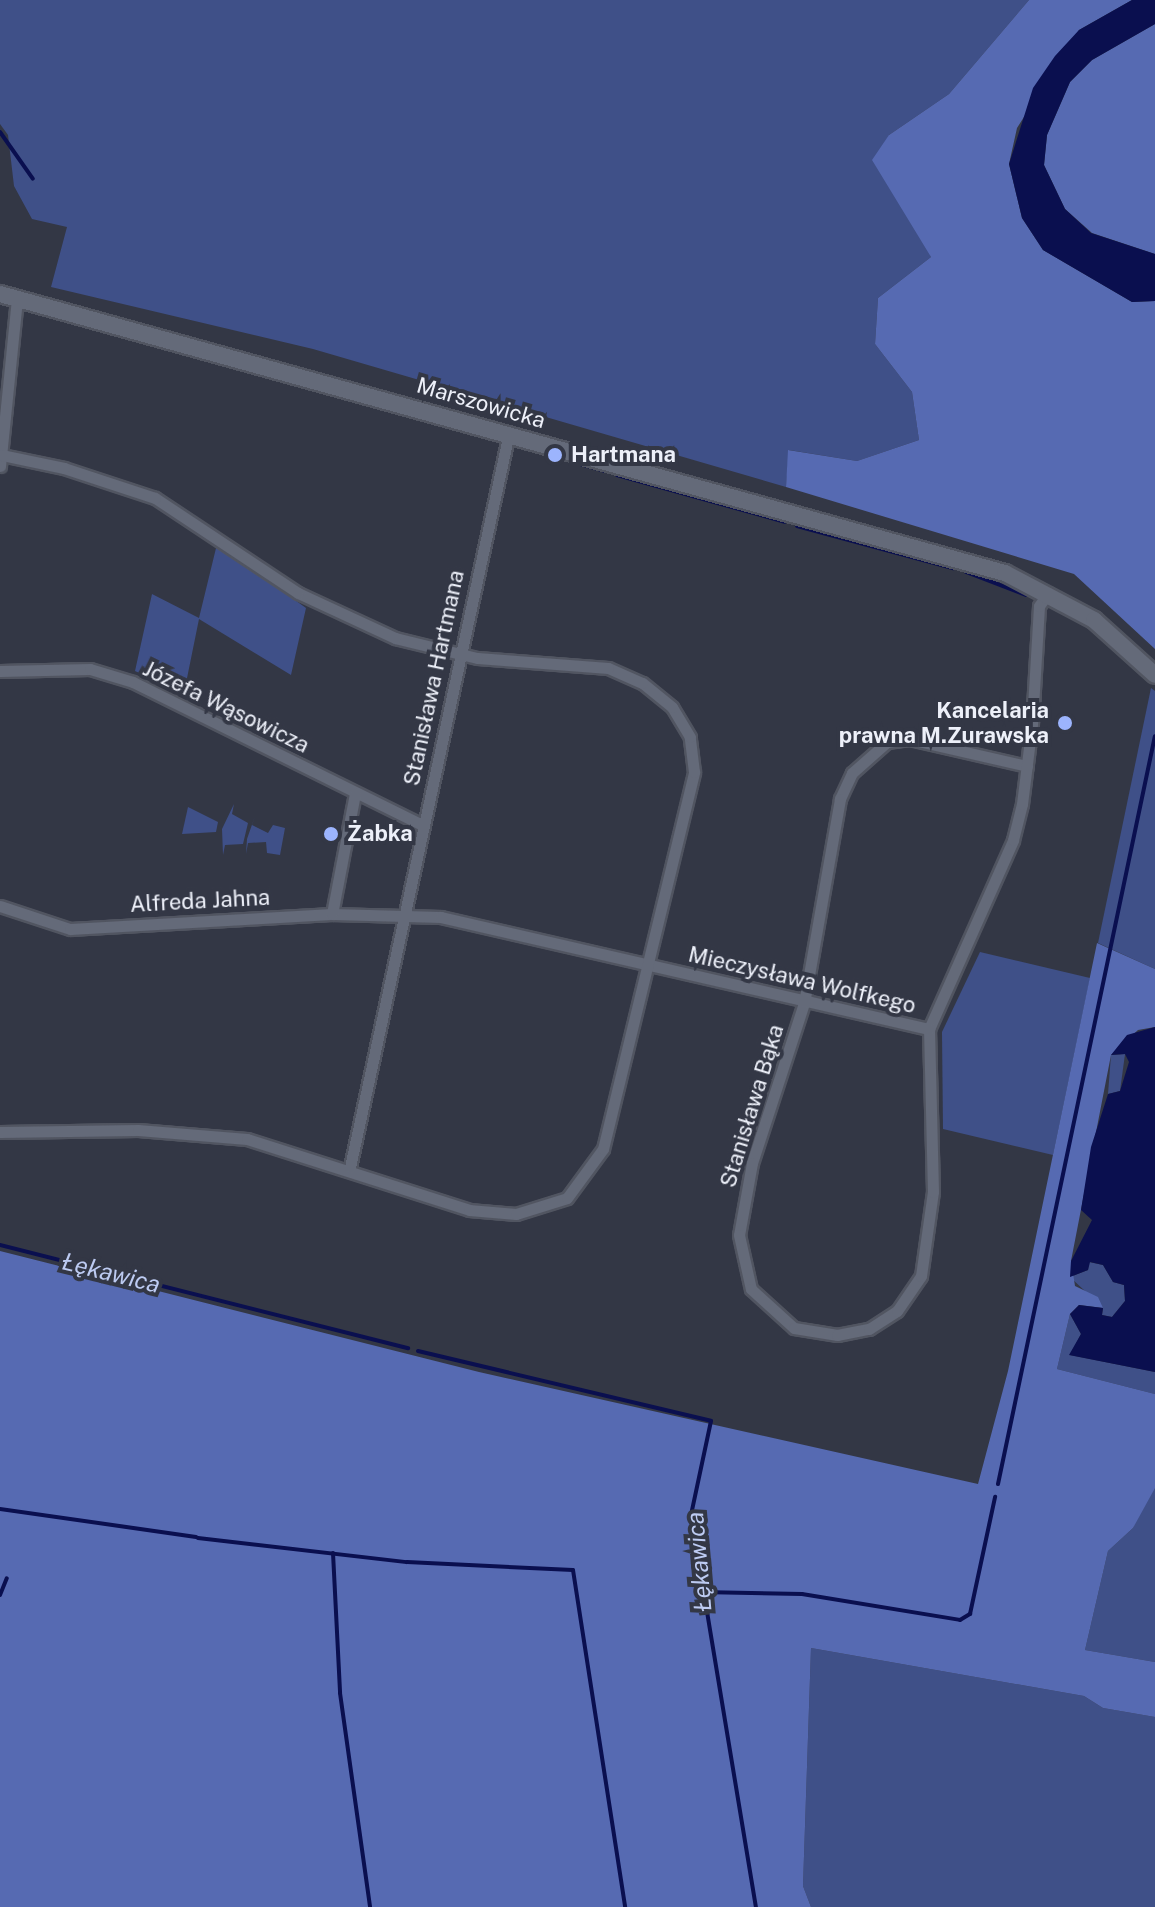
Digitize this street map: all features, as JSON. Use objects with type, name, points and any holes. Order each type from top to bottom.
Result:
[{"type":"street","name":"Marszowicka","points":[[8,296],[963,560],[1048,593],[1094,620],[1155,675]]},
{"type":"street","points":[[0,1132],[192,1131],[247,1139],[350,1167],[469,1210],[516,1214],[567,1198],[603,1149],[694,772],[690,737],[672,707],[642,683],[608,668],[459,654],[340,615],[155,498],[64,468],[1,460],[8,296]]},
{"type":"street","name":"Stanisława Hartmana","points":[[350,1167],[509,433]]},
{"type":"street","name":"Mieczysława Wolfkego","points":[[406,914],[929,1029],[1013,840],[1027,766],[1039,606],[1048,593]]},
{"type":"street","name":"Józefa Wąsowicza","points":[[0,671],[90,669],[133,682],[422,825]]},
{"type":"street","name":"Stanisława Bąka","points":[[929,1029],[933,1192],[921,1276],[905,1302],[876,1325],[850,1334],[809,1332],[777,1317],[757,1298],[739,1249],[752,1163],[804,1003],[831,832],[852,773],[869,753],[909,739],[1027,766]]},
{"type":"street","points":[[332,914],[355,793]]},
{"type":"street","name":"Alfreda Jahna","points":[[0,906],[70,929],[332,914],[406,914]]},
{"type":"shaded area","points":[[0,0],[1029,0],[949,94],[889,135],[931,257],[878,298],[875,344],[912,392],[919,440],[857,461],[789,450],[786,487],[313,349],[51,287],[67,227],[32,219],[14,186],[8,135],[0,124]]},
{"type":"shaded area","points":[[1029,0],[1132,0],[1079,30],[1017,128],[1009,164],[1022,218],[1043,250],[1132,302],[1155,301],[1155,649],[1074,574],[786,487],[788,450],[857,461],[919,440],[912,392],[875,344],[878,298],[931,257],[872,160],[889,135],[949,94]]},
{"type":"shaded area","points":[[1132,0],[1155,0],[1155,24],[1092,60],[1070,82],[1047,135],[1044,165],[1065,209],[1091,233],[1155,254],[1155,301],[1132,302],[1043,250],[1022,218],[1009,164],[1033,88],[1055,56],[1079,30]]},
{"type":"shaded area","points":[[1155,24],[1155,254],[1092,233],[1065,209],[1044,165],[1047,135],[1070,82],[1092,60]]},
{"type":"shaded area","points":[[217,544],[306,608],[291,675],[199,619],[184,693],[135,671],[152,594],[199,618]]},
{"type":"shaded area","points":[[1151,688],[1155,691],[1155,969],[1098,943]]},
{"type":"shaded area","points":[[234,804],[232,814],[248,823],[243,844],[225,845],[223,855],[222,829]]},
{"type":"shaded area","points":[[188,807],[218,822],[216,832],[182,834]]},
{"type":"shaded area","points":[[255,816],[252,825],[268,833],[273,825],[285,828],[280,855],[267,853],[266,842],[248,843],[246,854],[247,839]]},
{"type":"shaded area","points":[[1097,943],[1155,969],[1155,1027],[1138,1030],[1111,1055],[1071,1261],[1075,1286],[1098,1297],[1103,1308],[1079,1305],[1070,1314],[1057,1369],[1155,1394],[1155,1488],[1133,1528],[1108,1551],[1085,1650],[1155,1662],[1155,1717],[1103,1708],[1084,1696],[811,1648],[803,1886],[811,1907],[0,1907],[0,1251],[479,1372],[978,1484],[1008,1371]]},
{"type":"shaded area","points":[[980,952],[1090,978],[1053,1155],[943,1129],[942,1032]]},
{"type":"shaded area","points":[[1155,1027],[1155,1372],[1069,1355],[1081,1334],[1070,1314],[1079,1305],[1103,1308],[1102,1315],[1112,1317],[1125,1301],[1124,1285],[1113,1282],[1103,1265],[1090,1262],[1088,1270],[1070,1277],[1071,1261],[1092,1220],[1081,1210],[1091,1147],[1108,1094],[1120,1091],[1129,1062],[1125,1054],[1111,1055],[1127,1035]]},
{"type":"shaded area","points":[[1125,1054],[1120,1091],[1108,1094],[1111,1055]]},
{"type":"shaded area","points":[[1089,1262],[1103,1265],[1113,1282],[1124,1285],[1125,1301],[1112,1317],[1102,1315],[1103,1308],[1070,1277],[1088,1270]]},
{"type":"shaded area","points":[[1070,1314],[1081,1334],[1070,1355],[1155,1372],[1155,1394],[1057,1369]]},
{"type":"shaded area","points":[[1155,1467],[1155,1662],[1085,1650],[1108,1551],[1133,1528]]},
{"type":"shaded area","points":[[811,1648],[1084,1696],[1103,1708],[1155,1717],[1155,1907],[811,1907],[803,1886]]},
{"type":"waterway","points":[[0,132],[33,179]]},
{"type":"waterway","points":[[570,461],[604,471]]},
{"type":"waterway","points":[[617,475],[785,522]]},
{"type":"waterway","points":[[797,526],[953,568]]},
{"type":"waterway","points":[[966,572],[1026,595]]},
{"type":"waterway","points":[[998,1484],[1155,736]]},
{"type":"waterway","name":"Łękawica","points":[[0,1245],[408,1348]]},
{"type":"waterway","name":"Łękawica","points":[[418,1351],[711,1421],[691,1515],[756,1907]]},
{"type":"waterway","points":[[700,1592],[802,1594],[960,1620],[970,1614],[995,1497]]},
{"type":"waterway","points":[[0,1509],[196,1537]]},
{"type":"waterway","points":[[198,1538],[407,1562],[573,1570],[625,1907]]},
{"type":"waterway","points":[[333,1553],[340,1693],[370,1907]]},
{"type":"waterway","points":[[0,1595],[7,1578]]},
{"type":"place","name":"Hartmana","points":[[555,455]]},
{"type":"place","name":"Kancelaria prawna M.Zurawska","points":[[1065,723]]},
{"type":"place","name":"Żabka","points":[[331,834]]}]
